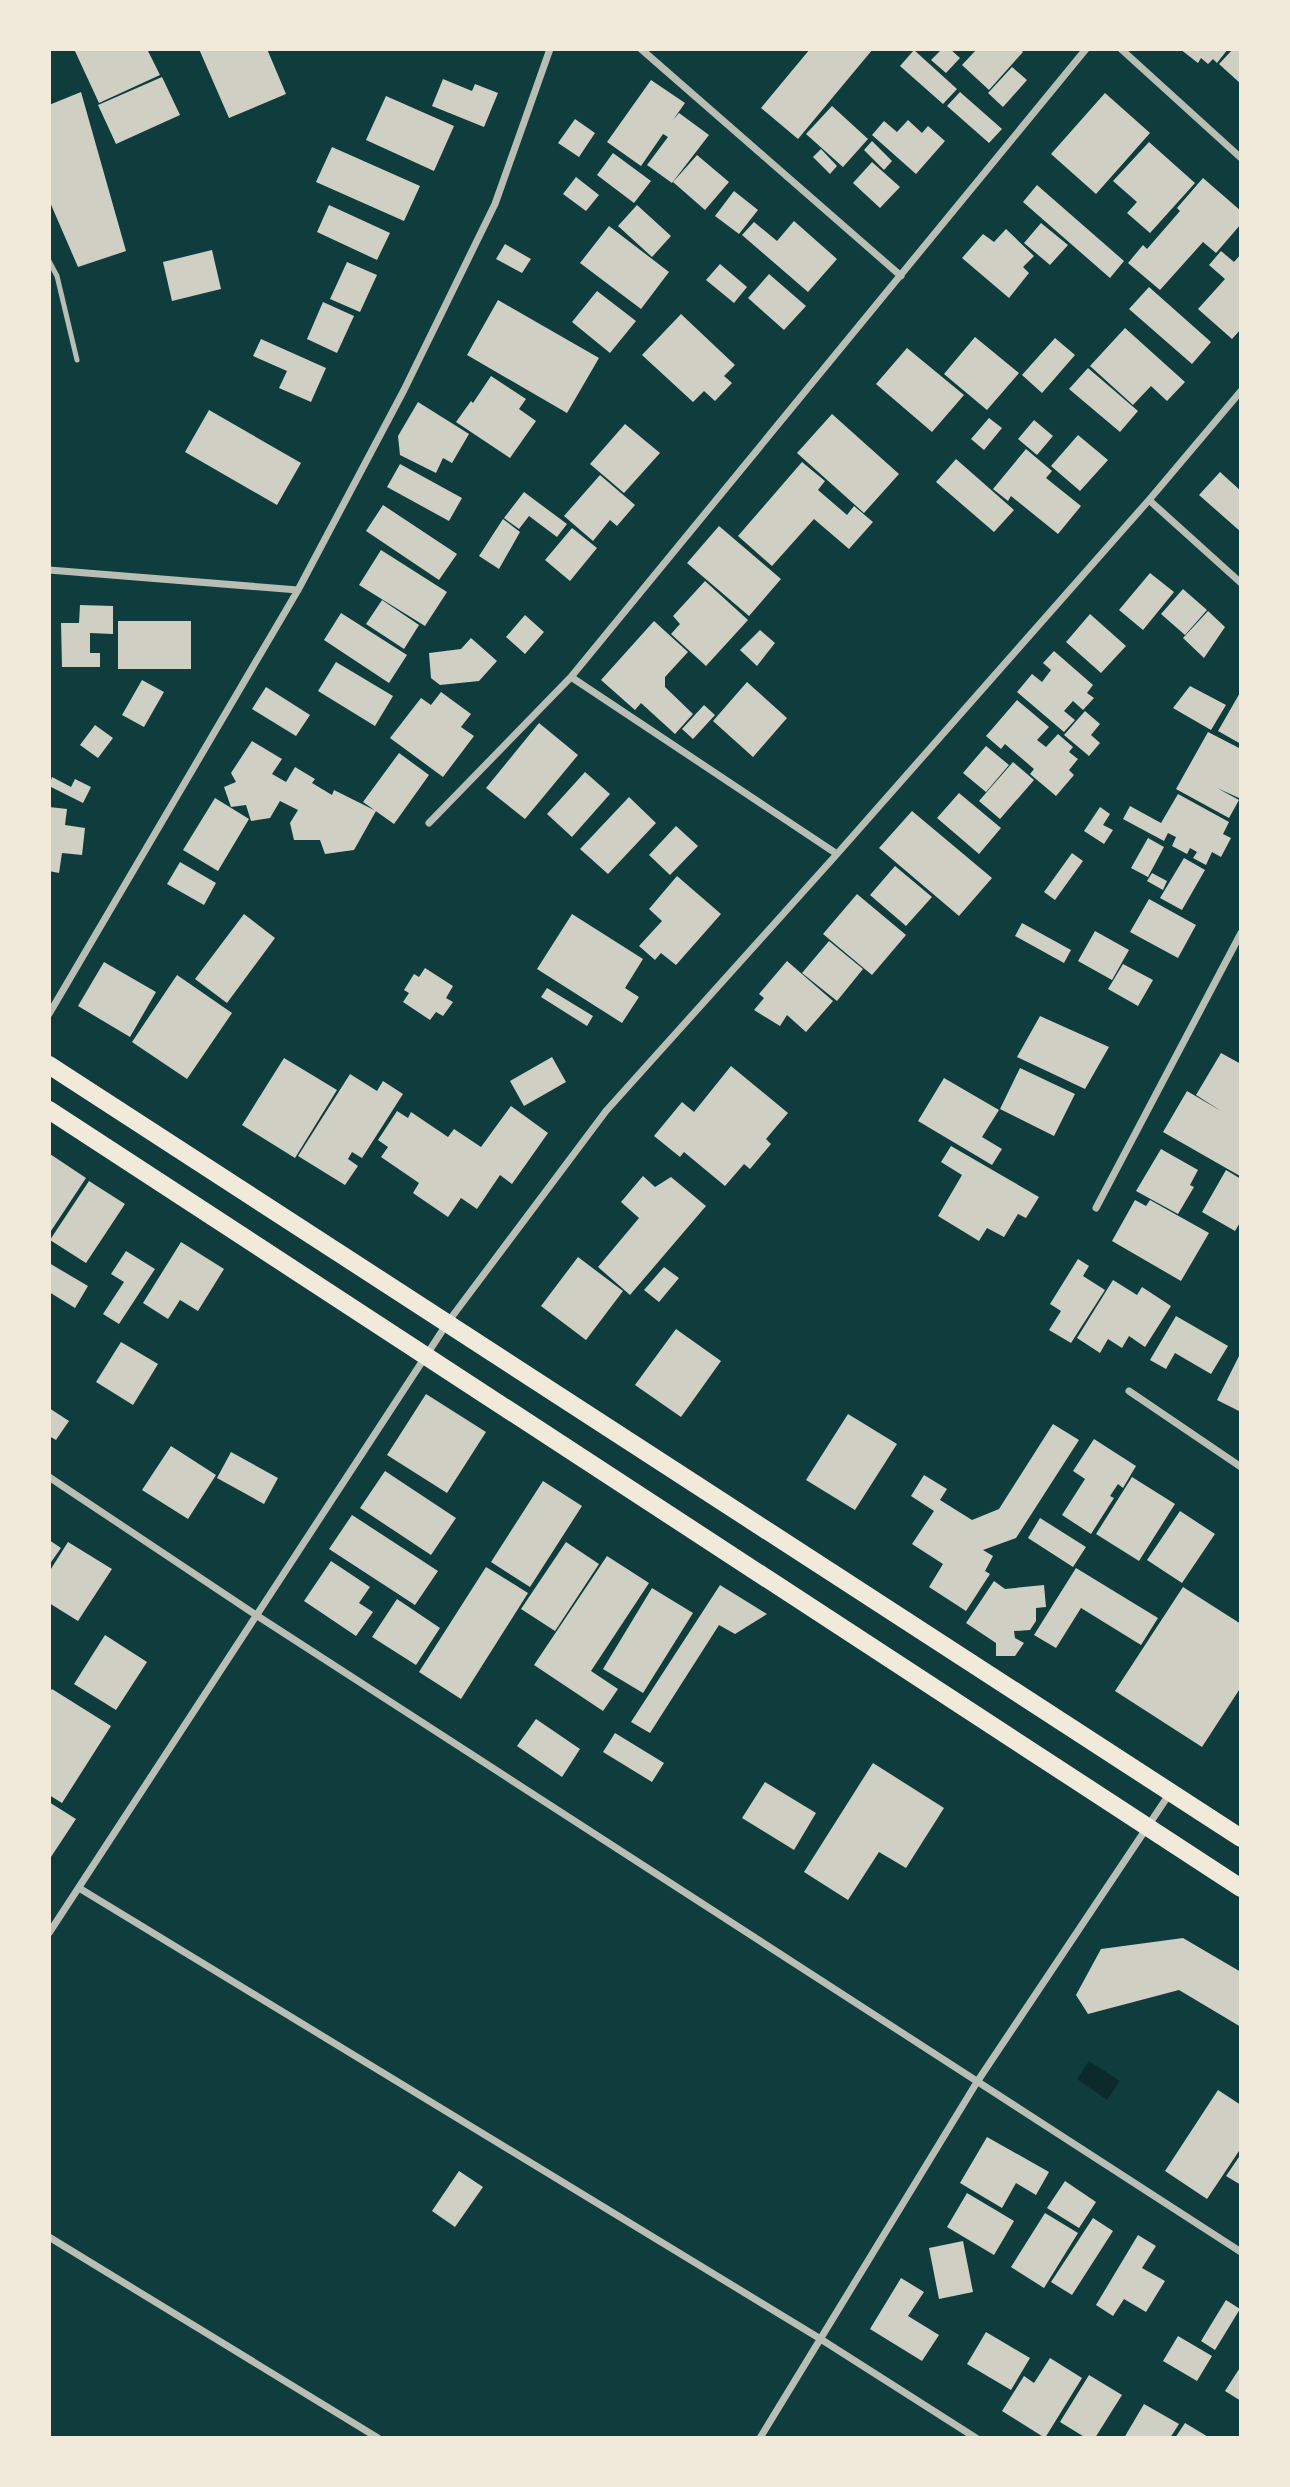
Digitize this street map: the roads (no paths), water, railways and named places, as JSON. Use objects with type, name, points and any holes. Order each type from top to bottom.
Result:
[{"type":"main road","points":[[49,1065],[1241,1838]]},
{"type":"main road","points":[[49,1111],[1241,1888]]},
{"type":"street","points":[[49,1014],[298,590],[404,390],[495,204],[550,49]]},
{"type":"street","points":[[641,49],[901,276]]},
{"type":"street","points":[[429,822],[570,677],[1086,49]]},
{"type":"street","points":[[1121,49],[1241,158]]},
{"type":"street","points":[[49,1933],[447,1322],[606,1111],[837,854],[1149,500],[1241,391]]},
{"type":"street","points":[[1149,500],[1241,583]]},
{"type":"street","points":[[49,570],[298,590]]},
{"type":"street","points":[[570,677],[837,854]]},
{"type":"street","points":[[1096,1208],[1241,933]]},
{"type":"street","points":[[1129,1391],[1241,1467]]},
{"type":"street","points":[[49,1477],[257,1615],[1241,2252]]},
{"type":"street","points":[[760,2438],[977,2082],[1171,1792]]},
{"type":"street","points":[[79,1888],[819,2338],[976,2438]]},
{"type":"street","points":[[49,2237],[378,2438]]},
{"type":"lane","points":[[49,261],[57,276],[77,360]]},
{"type":"water","points":[[1089,2061],[1120,2081],[1107,2100],[1077,2079]]}]
